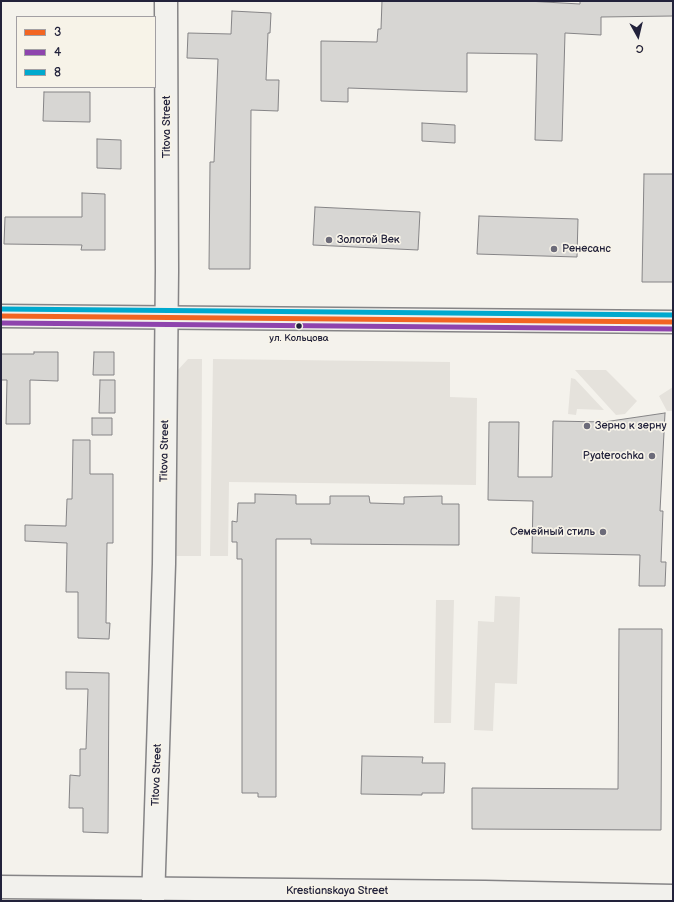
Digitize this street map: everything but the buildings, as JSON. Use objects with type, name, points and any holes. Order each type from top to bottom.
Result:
[{"type":"street","name":"Titova Street","points":[[153,895],[164,564],[166,1]]},
{"type":"street","points":[[1,316],[673,322]]},
{"type":"street","name":"Krestianskaya Street","points":[[1,887],[153,895],[485,892],[673,896]]},
{"type":"shaded area","points":[[188,359],[202,359],[201,556],[175,556],[177,371]]},
{"type":"shaded area","points":[[213,359],[450,362],[450,397],[477,398],[476,485],[229,482],[228,556],[210,556]]},
{"type":"shaded area","points":[[575,370],[606,370],[637,401],[625,414],[616,415]]},
{"type":"shaded area","points":[[571,378],[575,379],[604,410],[577,409],[576,415],[568,414]]},
{"type":"shaded area","points":[[673,387],[673,411],[667,411],[659,396]]},
{"type":"shaded area","points":[[495,596],[520,597],[517,684],[495,683],[493,731],[474,730],[478,621],[494,622]]},
{"type":"shaded area","points":[[436,600],[454,600],[451,723],[434,723]]},
{"type":"transit line","name":"8","points":[[1,309],[673,315]]},
{"type":"transit line","name":"3","points":[[1,316],[673,322]]},
{"type":"transit line","name":"4","points":[[1,323],[673,329]]},
{"type":"place","name":"Золотой Век","points":[[329,240]]},
{"type":"place","name":"Ренесанс","points":[[554,249]]},
{"type":"place","name":"ул. Кольцова","points":[[299,326]]},
{"type":"place","name":"Зерно к зерну","points":[[587,426]]},
{"type":"place","name":"Pyaterochka","points":[[652,456]]},
{"type":"place","name":"Семейный стиль","points":[[603,532]]}]
